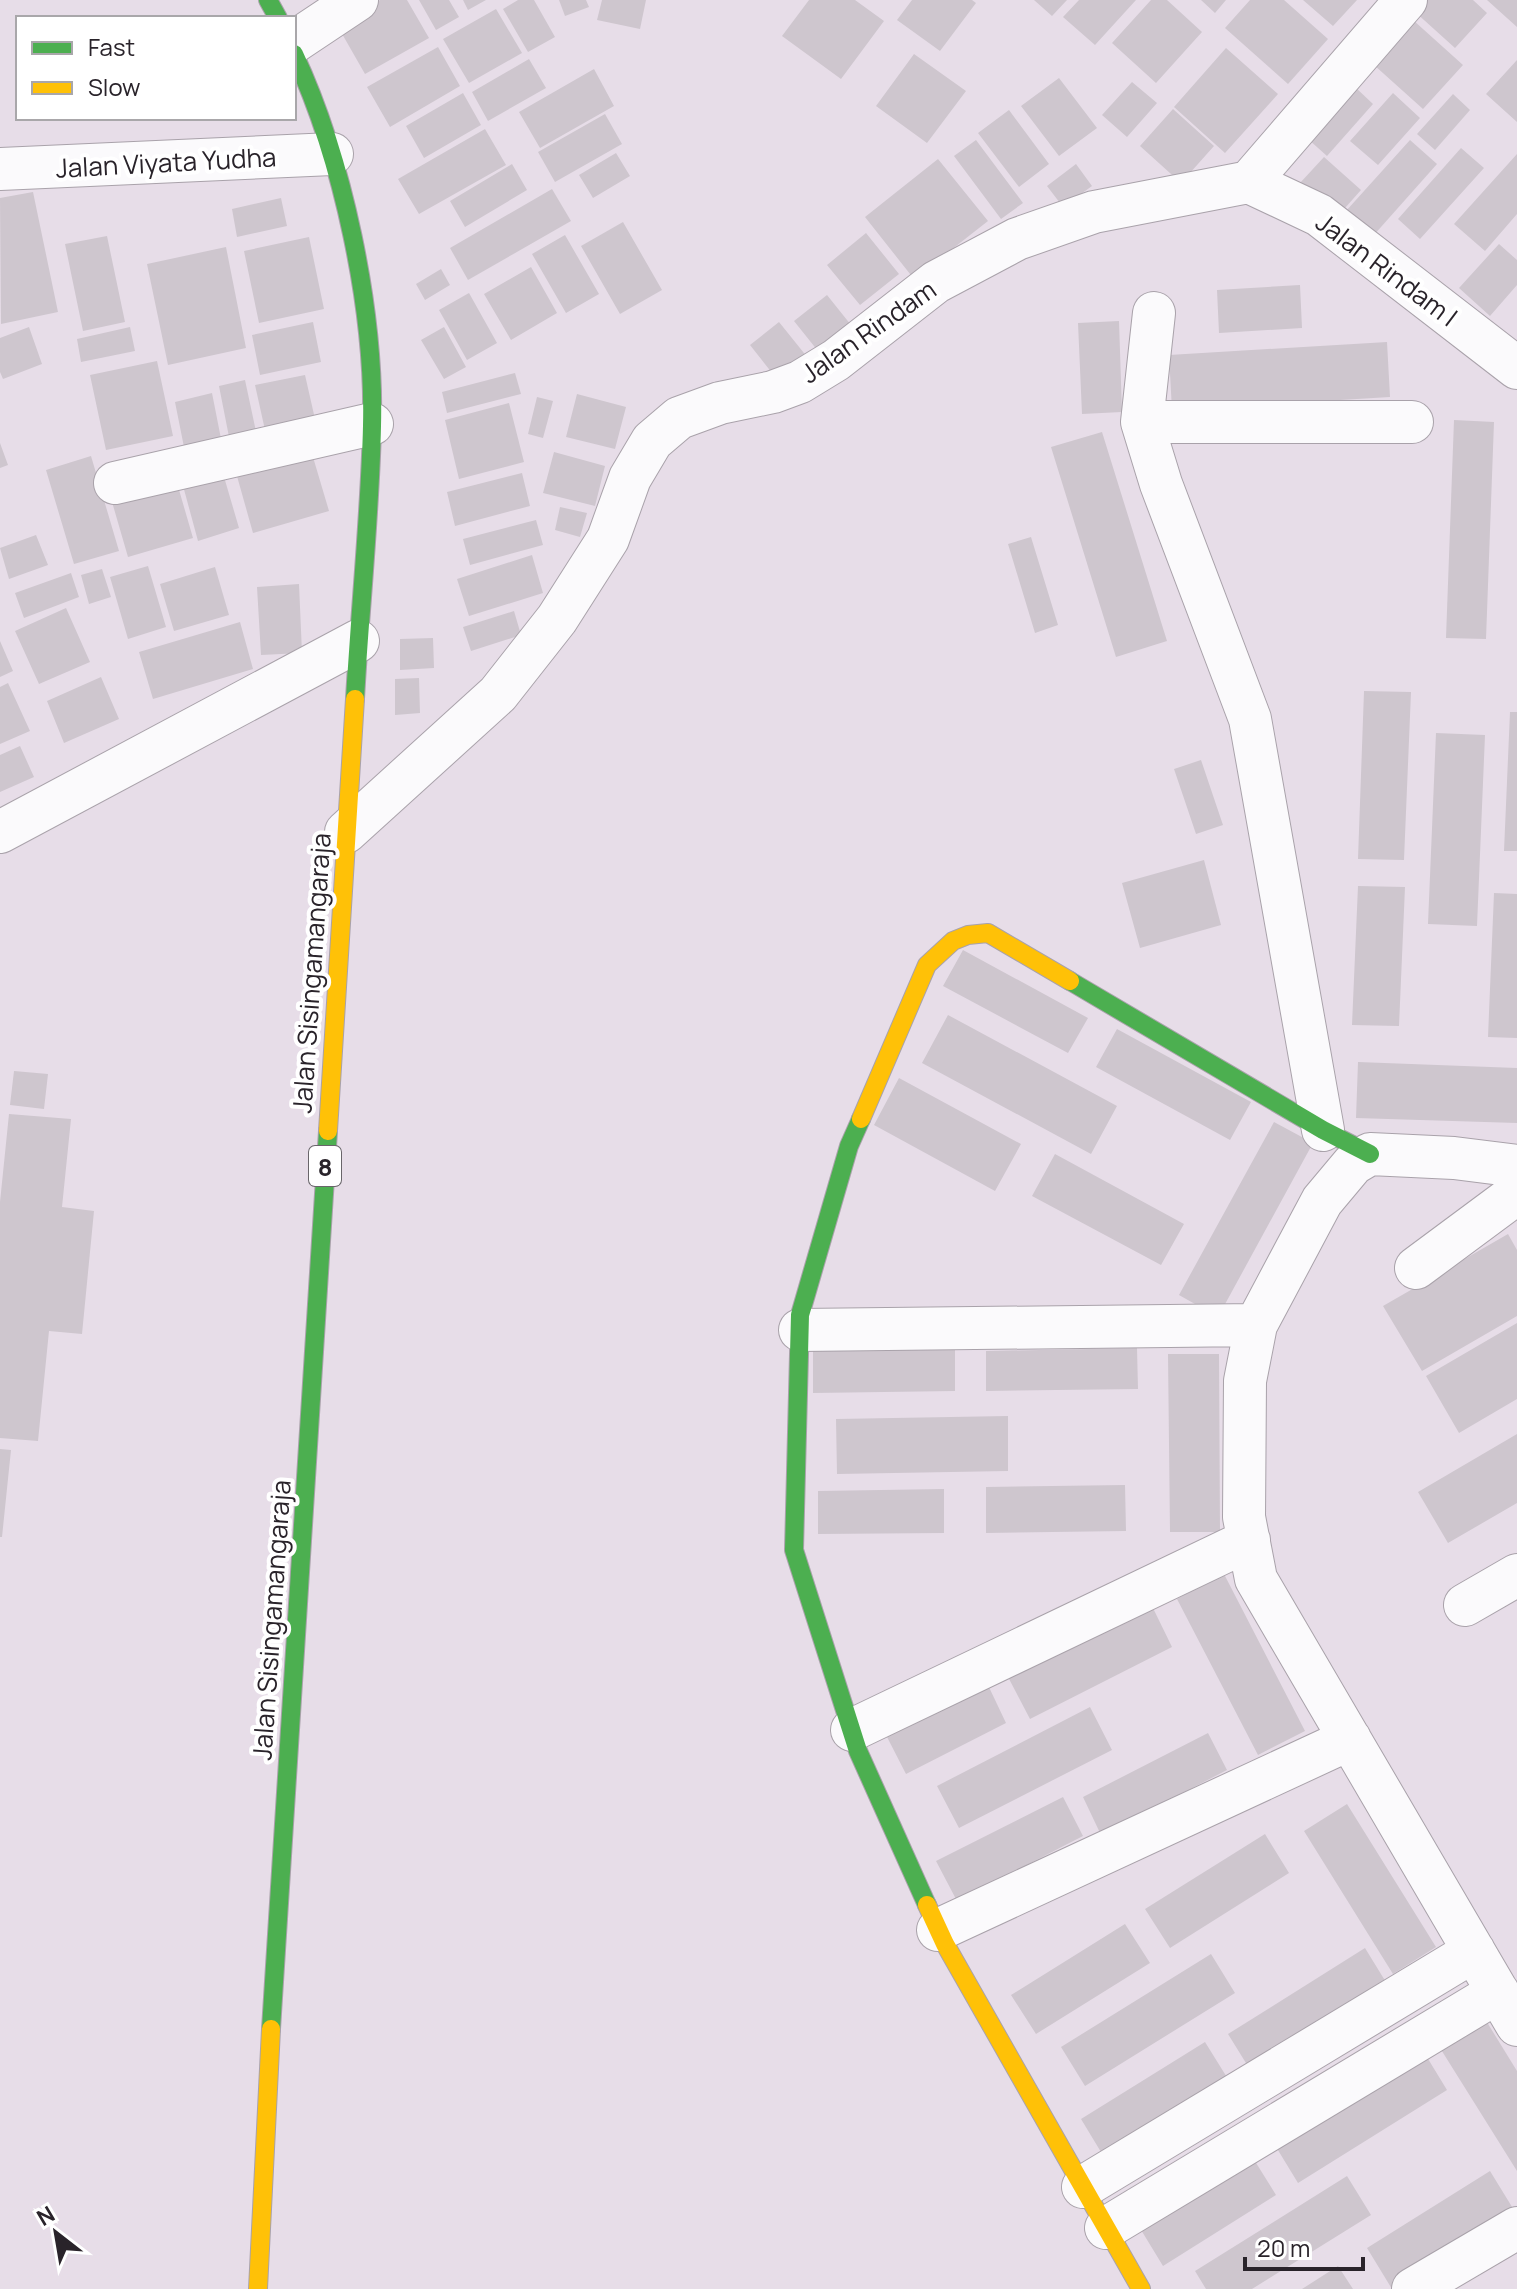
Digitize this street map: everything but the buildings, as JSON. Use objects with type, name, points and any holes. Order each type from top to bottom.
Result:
[{"type":"main road","name":"Jalan Sisingamangaraja","points":[[258,2289],[261,2195],[372,424],[367,318],[346,208],[310,88],[296,58]]},
{"type":"main road","points":[[1141,2289],[938,1930],[858,1751],[794,1550],[800,1315],[849,1146],[927,965],[946,944],[965,934],[988,933],[1323,1130],[1370,1154]]},
{"type":"street","points":[[296,41],[357,0]]},
{"type":"street","points":[[1249,182],[1406,0]]},
{"type":"street","name":"Jalan Viyata Yudha","points":[[0,169],[332,154]]},
{"type":"street","name":"Jalan Rindam I","points":[[1249,182],[1319,215],[1517,368]]},
{"type":"street","name":"Jalan Rindam","points":[[346,832],[498,694],[557,619],[608,539],[630,478],[652,441],[679,418],[720,403],[773,392],[800,382],[836,360],[936,282],[1017,239],[1094,212],[1249,182]]},
{"type":"street","points":[[1154,313],[1142,422],[1166,499],[1250,719],[1323,1130]]},
{"type":"street","points":[[1142,422],[1412,422]]},
{"type":"street","points":[[115,483],[372,424]]},
{"type":"street","points":[[0,832],[358,641]]},
{"type":"street","points":[[1106,2228],[1507,2009],[1256,1579],[1244,1517],[1245,1381],[1256,1325],[1322,1201],[1353,1164],[1370,1154],[1454,1158],[1517,1166]]},
{"type":"street","points":[[1416,1268],[1517,1193]]},
{"type":"street","points":[[800,1330],[1256,1325]]},
{"type":"street","points":[[852,1730],[1249,1540]]},
{"type":"street","points":[[1465,1605],[1517,1575]]},
{"type":"street","points":[[938,1930],[1350,1739]]},
{"type":"street","points":[[1083,2187],[1474,1951]]},
{"type":"street","points":[[1413,2289],[1517,2228]]},
{"type":"traffic: fast","points":[[268,0],[277,16]]},
{"type":"traffic: fast","points":[[296,59],[312,95],[341,187],[362,285],[368,334],[372,381],[371,460],[355,699]]},
{"type":"traffic: fast","points":[[1070,981],[1323,1130],[1370,1154]]},
{"type":"traffic: fast","points":[[861,1119],[849,1146],[800,1315],[794,1550],[858,1751],[927,1905]]},
{"type":"traffic: fast","points":[[271,2029],[328,1131]]},
{"type":"traffic: slow","points":[[328,1131],[355,699]]},
{"type":"traffic: slow","points":[[861,1119],[927,965],[953,941],[968,935],[988,933],[1070,981]]},
{"type":"traffic: slow","points":[[927,1905],[945,1944],[1141,2289]]},
{"type":"traffic: slow","points":[[258,2289],[271,2029]]}]
